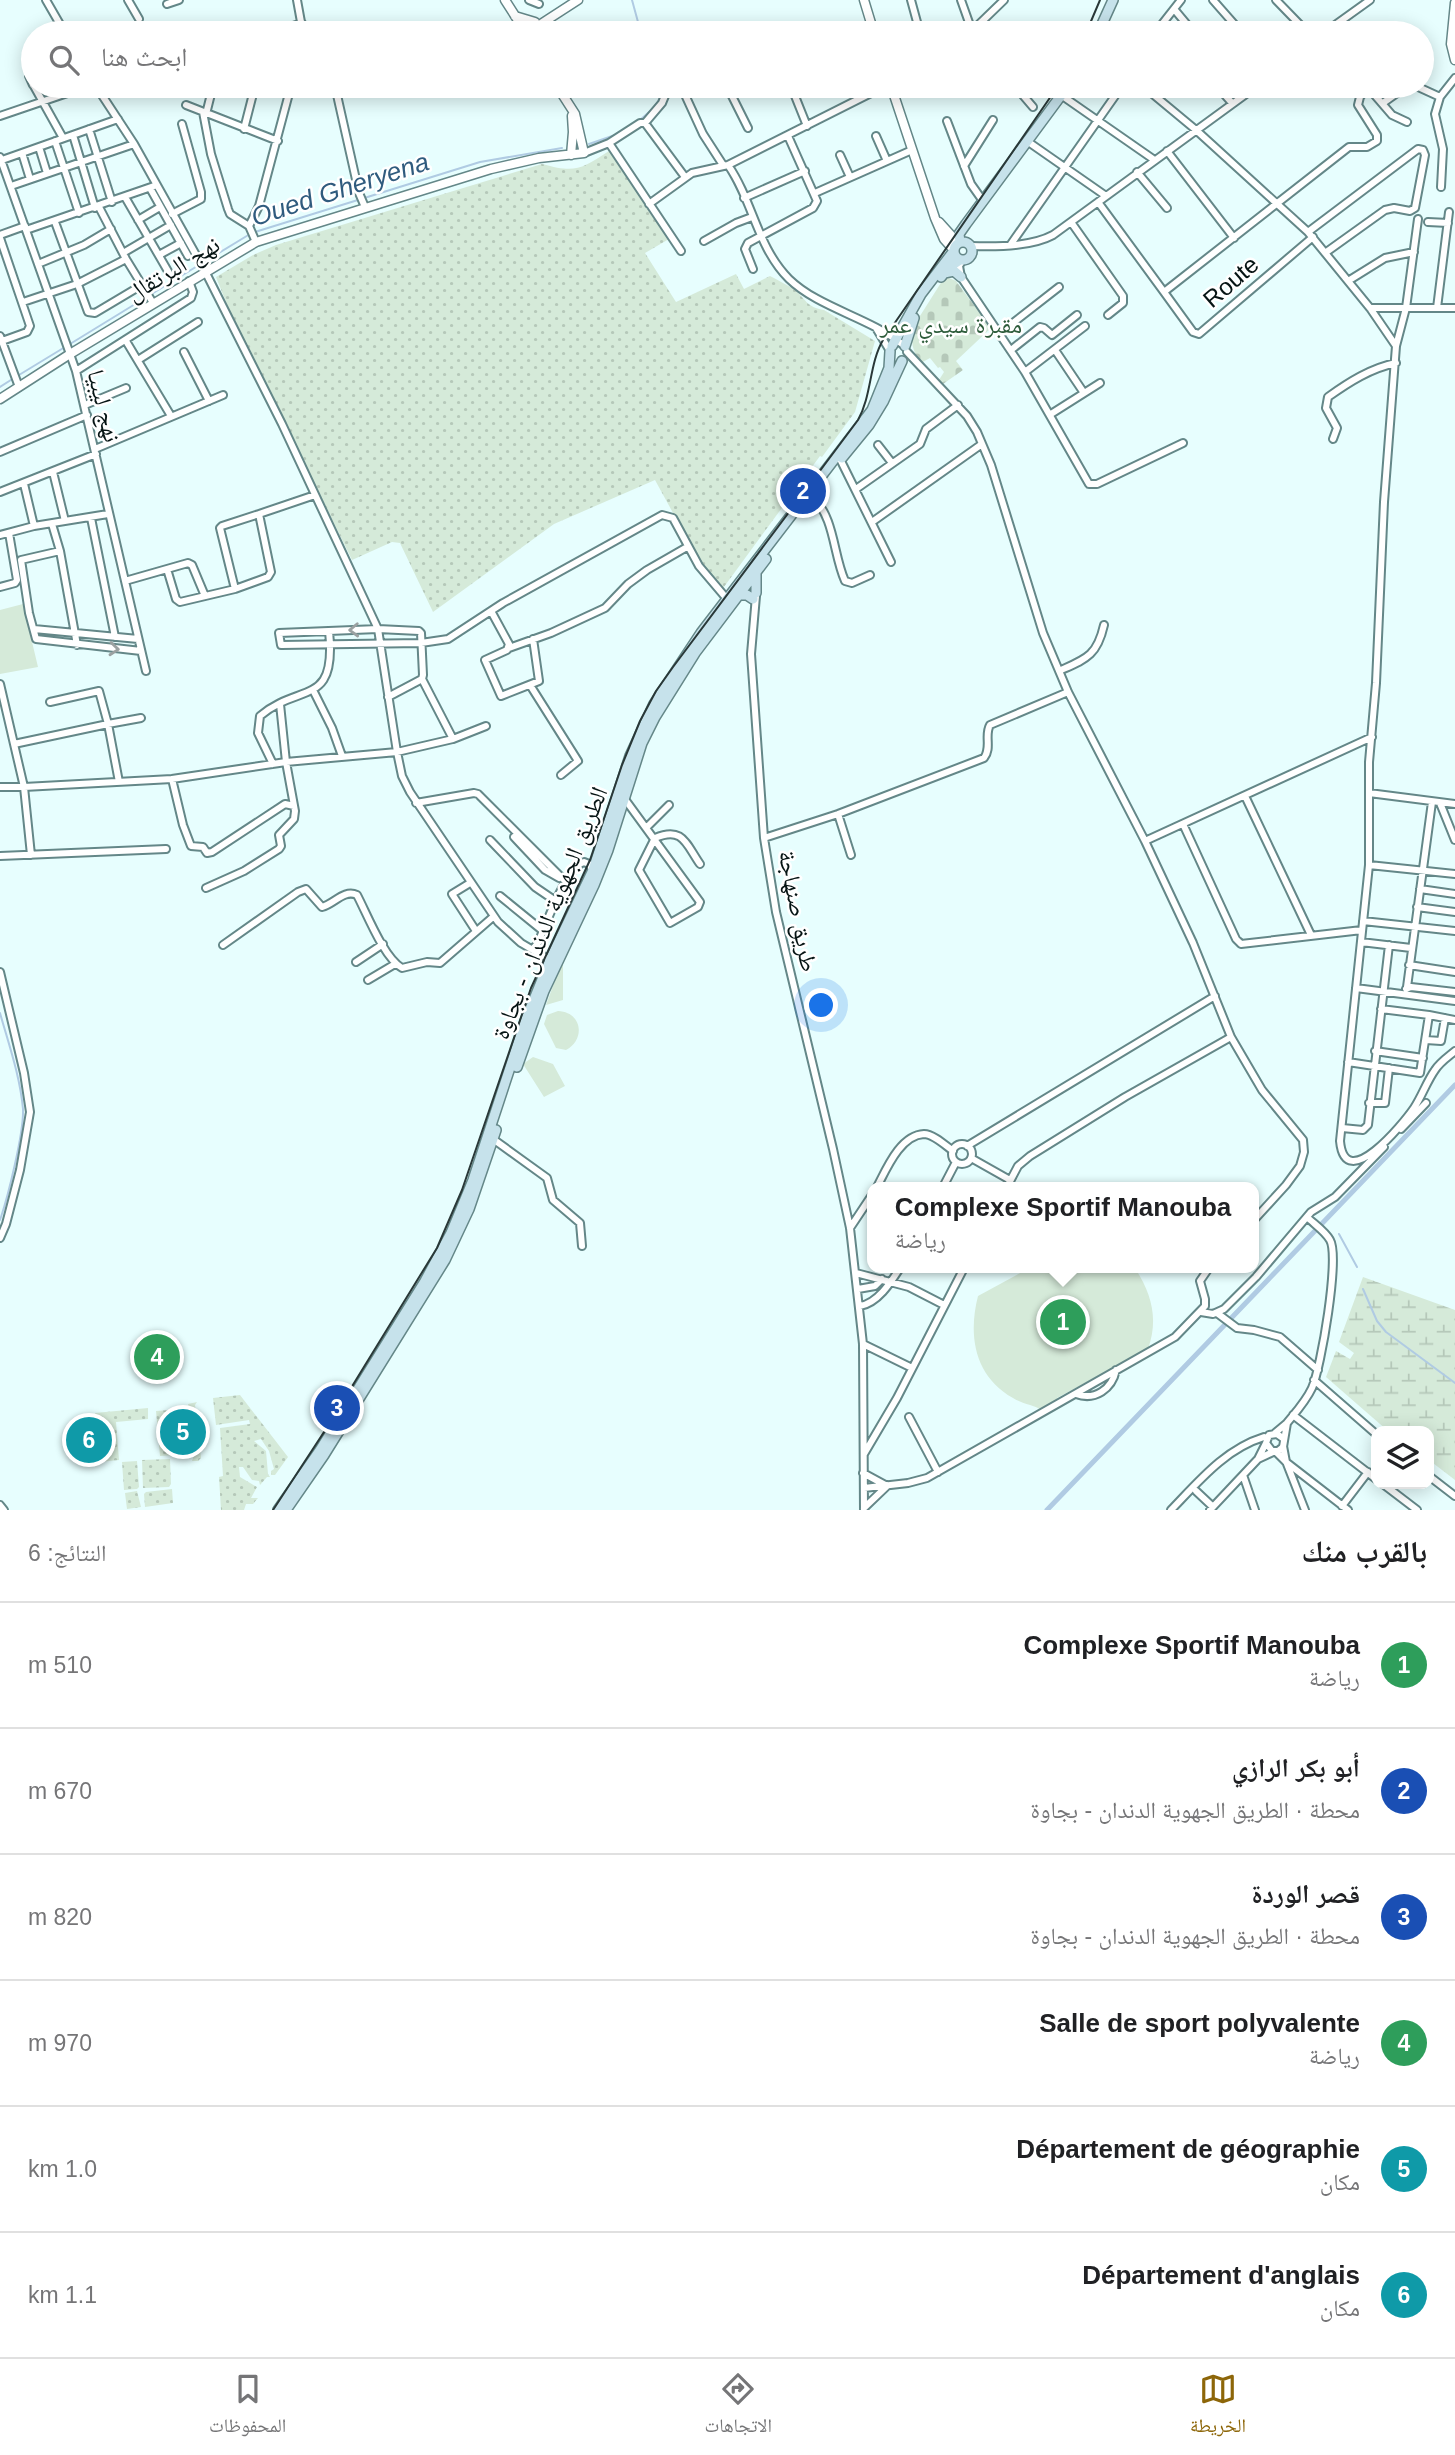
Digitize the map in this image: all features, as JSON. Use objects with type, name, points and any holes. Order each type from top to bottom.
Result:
[{"type":"main road","points":[[1104,21],[1114,0]]},
{"type":"main road","points":[[961,260],[966,223],[1060,98]]},
{"type":"main road","name":"الطريق الجهوية الدندان - بجاوة","points":[[278,1510],[431,1284],[457,1236],[554,962],[593,870],[639,733],[672,675],[727,599],[757,572],[839,457],[869,425],[883,402],[921,294],[963,244]]},
{"type":"main road","name":"الطريق الجهوية الدندان - بجاوة","points":[[286,1510],[310,1477],[399,1329],[439,1257],[463,1206],[526,1019],[594,885],[642,743],[654,717],[745,582],[872,410],[889,368],[901,351],[914,317],[944,273],[961,260]]},
{"type":"main road","points":[[944,273],[954,271],[961,277]]},
{"type":"main road","points":[[738,595],[755,599],[757,572]]},
{"type":"street","points":[[46,0],[58,21]]},
{"type":"street","points":[[128,0],[139,19]]},
{"type":"street","points":[[167,4],[179,0]]},
{"type":"street","points":[[297,0],[302,21]]},
{"type":"street","points":[[529,0],[539,4]]},
{"type":"street","points":[[864,0],[870,21]]},
{"type":"street","points":[[911,0],[916,21]]},
{"type":"street","points":[[961,0],[969,21]]},
{"type":"street","points":[[984,21],[1004,0]]},
{"type":"street","points":[[1166,21],[1181,0]]},
{"type":"street","points":[[1213,0],[1231,21]]},
{"type":"street","points":[[1276,0],[1296,21]]},
{"type":"street","points":[[509,1],[519,21]]},
{"type":"street","points":[[545,21],[574,1]]},
{"type":"street","points":[[1339,21],[1365,1]]},
{"type":"street","points":[[1455,3],[1451,36],[1455,60]]},
{"type":"street","points":[[1174,9],[1184,21]]},
{"type":"street","points":[[516,16],[525,21]]},
{"type":"street","points":[[1441,187],[1443,156],[1435,114],[1440,97],[1455,78]]},
{"type":"street","points":[[1434,94],[1440,97]]},
{"type":"street","points":[[39,98],[63,138]]},
{"type":"street","points":[[0,116],[53,98]]},
{"type":"street","points":[[104,98],[134,144],[191,254]]},
{"type":"street","points":[[209,98],[204,113],[211,154],[228,209],[230,214],[250,227],[255,240]]},
{"type":"street","points":[[244,129],[252,98]]},
{"type":"street","points":[[250,227],[256,216],[288,98]]},
{"type":"street","points":[[338,98],[364,205]]},
{"type":"street","points":[[563,98],[574,124],[571,155]]},
{"type":"street","points":[[566,98],[576,114],[584,153],[609,143],[640,123],[645,123],[664,98]]},
{"type":"street","points":[[689,98],[698,124],[737,179],[760,236],[778,266],[798,287],[875,327],[958,405],[972,424],[982,444],[1043,633],[1068,692],[1145,841],[1231,1037],[1262,1090],[1304,1143],[1303,1157],[1296,1172],[1259,1214]]},
{"type":"street","points":[[733,98],[748,128]]},
{"type":"street","points":[[796,98],[807,126]]},
{"type":"street","points":[[649,204],[685,177],[725,165],[862,98]]},
{"type":"street","points":[[895,98],[944,239],[963,244],[1012,244],[1044,240],[1240,98]]},
{"type":"street","points":[[1025,98],[1033,107]]},
{"type":"street","points":[[1066,98],[1153,159]]},
{"type":"street","points":[[1012,244],[1114,98]]},
{"type":"street","points":[[1157,98],[1277,202],[1310,235],[1370,308],[1396,346]]},
{"type":"street","points":[[1228,98],[1232,103]]},
{"type":"street","name":"Route","points":[[1310,235],[1199,334],[1194,332],[1164,292],[1349,147],[1367,147],[1377,141],[1377,135],[1359,105],[1360,98]]},
{"type":"street","points":[[1379,98],[1395,117],[1406,122]]},
{"type":"street","points":[[1383,103],[1390,98]]},
{"type":"street","points":[[186,106],[278,141]]},
{"type":"street","points":[[1,159],[118,119]]},
{"type":"street","points":[[964,166],[993,120]]},
{"type":"street","points":[[947,121],[974,190],[983,201]]},
{"type":"street","points":[[645,123],[685,177]]},
{"type":"street","points":[[172,214],[201,199],[182,124]]},
{"type":"street","points":[[89,129],[112,202]]},
{"type":"street","points":[[73,135],[97,208],[152,301]]},
{"type":"street","points":[[753,269],[746,246],[813,208],[817,201],[788,136]]},
{"type":"street","points":[[876,136],[887,161]]},
{"type":"street","points":[[55,141],[79,213]]},
{"type":"street","points":[[1027,141],[1106,196]]},
{"type":"street","points":[[609,143],[681,251]]},
{"type":"street","points":[[11,186],[134,144]]},
{"type":"street","points":[[39,147],[47,173]]},
{"type":"street","points":[[1310,235],[1418,149],[1423,150],[1425,155],[1415,208],[1410,211],[1394,208],[1385,210],[1325,253]]},
{"type":"street","points":[[815,193],[912,150]]},
{"type":"street","points":[[1167,151],[1234,238]]},
{"type":"street","points":[[22,153],[30,179]]},
{"type":"street","name":"نهج البرتقال","points":[[0,399],[16,381],[255,240],[364,205],[491,169],[539,158],[584,153]]},
{"type":"street","points":[[840,155],[850,177]]},
{"type":"street","name":"نهج ليبيا","points":[[1,159],[76,370],[146,671]]},
{"type":"street","points":[[744,198],[805,171]]},
{"type":"street","points":[[1137,172],[1167,208]]},
{"type":"street","points":[[16,381],[1,339],[29,329],[23,302],[0,236],[55,222],[154,186]]},
{"type":"street","points":[[154,186],[160,207],[181,243],[204,269],[379,629],[402,776],[416,803],[493,917],[521,943],[554,962]]},
{"type":"street","points":[[125,197],[169,273]]},
{"type":"street","points":[[1098,202],[1164,292]]},
{"type":"street","points":[[138,220],[160,207]]},
{"type":"street","points":[[1437,308],[1449,212]]},
{"type":"street","points":[[704,241],[752,217]]},
{"type":"street","points":[[935,218],[963,244]]},
{"type":"street","points":[[1418,219],[1406,308],[1396,346],[1384,502],[1369,793],[1369,865],[1340,1141],[1343,1156],[1352,1162],[1365,1159],[1412,1110],[1435,1070],[1455,1051]]},
{"type":"street","points":[[55,222],[88,312],[92,314],[143,287]]},
{"type":"street","points":[[1071,222],[1124,296],[1123,303],[1108,315]]},
{"type":"street","points":[[1428,222],[1448,223]]},
{"type":"street","points":[[23,302],[77,284],[171,225]]},
{"type":"street","points":[[38,264],[111,229]]},
{"type":"street","points":[[159,256],[181,243]]},
{"type":"street","points":[[1348,281],[1385,258],[1414,252]]},
{"type":"street","points":[[961,260],[961,277],[1051,414],[1089,485],[1097,484],[1183,443]]},
{"type":"street","points":[[0,271],[10,267]]},
{"type":"street","points":[[76,370],[191,298],[188,281]]},
{"type":"street","points":[[1000,333],[1059,286]]},
{"type":"street","points":[[1370,308],[1455,308]]},
{"type":"street","points":[[1011,350],[1040,327],[1052,335],[1077,315]]},
{"type":"street","points":[[1070,321],[1079,331]]},
{"type":"street","points":[[138,360],[198,322]]},
{"type":"street","points":[[1025,372],[1085,326]]},
{"type":"street","points":[[875,327],[901,351]]},
{"type":"street","points":[[126,341],[171,416]]},
{"type":"street","points":[[1055,350],[1084,393]]},
{"type":"street","points":[[184,352],[209,401]]},
{"type":"street","points":[[1333,439],[1336,428],[1326,408],[1328,397],[1381,367],[1396,363]]},
{"type":"street","points":[[1051,414],[1100,383]]},
{"type":"street","points":[[85,405],[126,388]]},
{"type":"street","points":[[0,492],[53,472],[171,416],[223,395]]},
{"type":"street","points":[[856,489],[920,444],[926,429],[958,405]]},
{"type":"street","points":[[0,452],[87,415]]},
{"type":"street","points":[[872,522],[982,444]]},
{"type":"street","points":[[878,445],[892,463]]},
{"type":"street","points":[[839,457],[891,562]]},
{"type":"street","points":[[53,472],[65,521]]},
{"type":"street","points":[[24,484],[34,526]]},
{"type":"street","points":[[235,589],[220,528],[315,495]]},
{"type":"street","points":[[813,497],[827,519],[845,581],[852,583],[870,575]]},
{"type":"street","points":[[0,535],[34,526],[108,514]]},
{"type":"street","points":[[167,569],[177,601],[235,589],[271,575],[258,514]]},
{"type":"street","points":[[453,739],[422,680],[421,643],[421,633],[417,630],[279,633],[280,644],[421,643],[448,639],[491,611],[662,515],[673,518],[687,547],[727,599]]},
{"type":"street","points":[[91,518],[116,637]]},
{"type":"street","points":[[52,524],[60,551],[77,645]]},
{"type":"street","points":[[0,587],[18,580],[9,533]]},
{"type":"street","points":[[533,639],[539,681],[501,696],[485,660],[509,648],[605,608],[636,578],[687,547]]},
{"type":"street","points":[[60,551],[21,560],[38,641],[141,651]]},
{"type":"street","points":[[125,581],[190,564],[205,596]]},
{"type":"street","points":[[745,582],[755,599]]},
{"type":"street","name":"طريق صنهاجة","points":[[755,599],[752,670],[764,838],[776,912],[850,1228],[858,1289],[863,1344],[864,1509]]},
{"type":"street","points":[[491,611],[509,648]]},
{"type":"street","points":[[1059,671],[1095,652],[1104,625]]},
{"type":"street","points":[[34,629],[138,639]]},
{"type":"street","points":[[273,764],[261,741],[257,724],[260,716],[313,690],[326,674],[330,658],[329,631]]},
{"type":"street","points":[[388,697],[422,680]]},
{"type":"street","points":[[0,684],[24,786],[31,855]]},
{"type":"street","points":[[530,685],[578,761],[561,775]]},
{"type":"street","points":[[313,690],[332,728],[342,756]]},
{"type":"street","points":[[50,702],[99,691],[119,782]]},
{"type":"street","points":[[764,838],[838,814],[984,758],[988,751],[987,731],[990,725],[1068,692]]},
{"type":"street","points":[[206,888],[244,871],[279,849],[279,835],[294,819],[280,704]]},
{"type":"street","points":[[14,744],[141,718]]},
{"type":"street","points":[[0,787],[172,779],[286,762],[397,751],[453,739],[486,726]]},
{"type":"street","points":[[1145,841],[1372,737]]},
{"type":"street","points":[[172,779],[191,846],[203,847],[207,853],[285,804],[294,806]]},
{"type":"street","points":[[1369,793],[1455,804]]},
{"type":"street","points":[[416,803],[478,794],[565,881]]},
{"type":"street","points":[[1245,796],[1311,935]]},
{"type":"street","points":[[624,798],[647,827],[655,838],[700,902],[698,907],[671,923],[639,870],[655,838],[669,833],[678,834],[700,864]]},
{"type":"street","points":[[1436,802],[1455,840]]},
{"type":"street","points":[[1404,994],[1422,871],[1436,802]]},
{"type":"street","points":[[647,827],[669,805]]},
{"type":"street","points":[[838,814],[851,855]]},
{"type":"street","points":[[1183,824],[1239,943],[1251,944],[1362,930]]},
{"type":"street","points":[[514,837],[545,870],[565,881]]},
{"type":"street","points":[[490,840],[535,887],[556,902]]},
{"type":"street","points":[[0,856],[166,849]]},
{"type":"street","points":[[533,949],[565,881],[581,862],[589,864],[593,870],[594,885]]},
{"type":"street","points":[[1369,865],[1455,874]]},
{"type":"street","points":[[470,883],[452,894],[476,931]]},
{"type":"street","points":[[223,945],[306,889],[322,907],[344,895],[355,893],[395,964],[407,969],[427,962],[440,963],[493,917]]},
{"type":"street","points":[[1420,889],[1455,894]]},
{"type":"street","points":[[500,896],[543,931]]},
{"type":"street","points":[[1417,907],[1455,912]]},
{"type":"street","points":[[1363,921],[1455,931]]},
{"type":"street","points":[[1361,942],[1411,948]]},
{"type":"street","points":[[356,962],[383,944]]},
{"type":"street","points":[[1342,1128],[1365,1129],[1368,1125],[1389,945]]},
{"type":"street","points":[[368,980],[395,964]]},
{"type":"street","points":[[1409,965],[1455,972]]},
{"type":"street","points":[[0,972],[30,1112],[20,1170],[0,1238]]},
{"type":"street","points":[[1407,987],[1455,992]]},
{"type":"street","points":[[1356,988],[1455,1001]]},
{"type":"street","points":[[971,1158],[963,1164],[956,1161],[953,1151],[957,1145],[967,1146],[1056,1094],[1215,996]]},
{"type":"street","points":[[1381,1009],[1455,1020]]},
{"type":"street","points":[[1348,1062],[1419,1073],[1430,1015]]},
{"type":"street","points":[[1426,1040],[1441,1041],[1445,1018]]},
{"type":"street","points":[[1010,1182],[1018,1166],[1030,1156],[1231,1037]]},
{"type":"street","points":[[1375,1051],[1423,1058]]},
{"type":"street","points":[[1369,1102],[1385,1103],[1389,1068]]},
{"type":"street","points":[[1218,1314],[1256,1277],[1308,1219],[1340,1193],[1426,1103]]},
{"type":"street","points":[[880,1182],[895,1153],[920,1135],[927,1135],[953,1151]]},
{"type":"street","points":[[493,1139],[548,1178],[553,1200],[580,1223],[582,1245]]},
{"type":"street","points":[[967,1146],[971,1150],[971,1158]]},
{"type":"street","points":[[971,1158],[1006,1182]]},
{"type":"street","points":[[946,1182],[956,1161]]},
{"type":"street","points":[[850,1228],[867,1202]]},
{"type":"street","points":[[1171,1510],[1208,1471],[1235,1449],[1246,1442],[1265,1440],[1287,1423],[1307,1396],[1318,1370],[1328,1306],[1332,1252],[1330,1240],[1308,1219]]},
{"type":"street","points":[[856,1273],[892,1281],[932,1297],[944,1306]]},
{"type":"street","points":[[860,1306],[873,1300],[897,1273]]},
{"type":"street","points":[[863,1455],[961,1273]]},
{"type":"street","points":[[864,1488],[919,1481],[938,1472],[1175,1337],[1201,1312],[1206,1303],[1200,1281],[1206,1273]]},
{"type":"street","points":[[858,1289],[875,1286],[882,1279]]},
{"type":"street","points":[[1201,1312],[1218,1314],[1231,1326],[1280,1337],[1318,1370]]},
{"type":"street","points":[[863,1344],[912,1368]]},
{"type":"street","points":[[1076,1394],[1091,1396],[1106,1389],[1113,1382],[1116,1370]]},
{"type":"street","points":[[1314,1380],[1371,1430]]},
{"type":"street","points":[[1293,1415],[1371,1475]]},
{"type":"street","points":[[909,1417],[938,1472]]},
{"type":"street","points":[[1196,1491],[1211,1509],[1258,1459],[1280,1450],[1287,1423]]},
{"type":"street","points":[[1275,1433],[1283,1442],[1286,1462],[1304,1510]]},
{"type":"street","points":[[1265,1440],[1269,1449],[1345,1508],[1368,1472]]},
{"type":"street","points":[[1258,1459],[1265,1440]]},
{"type":"street","points":[[863,1473],[887,1486]]},
{"type":"street","points":[[1243,1475],[1255,1510]]},
{"type":"street","points":[[1434,1480],[1455,1496]]},
{"type":"street","points":[[864,1509],[879,1497],[887,1486]]},
{"type":"street","points":[[1390,1489],[1417,1510]]},
{"type":"street","points":[[0,1504],[4,1510]]},
{"type":"green space","points":[[609,151],[669,239],[645,253],[676,302],[736,274],[744,289],[770,276],[796,291],[811,305],[875,341],[855,412],[721,591],[702,566],[655,480],[554,524],[433,612],[400,543],[392,542],[352,560],[228,307],[216,277],[276,245],[542,164],[577,168]]},
{"type":"green space","name":"مقبرة سيدي عمر","points":[[947,277],[956,281],[991,328],[956,361],[963,370],[943,384],[939,380],[944,372],[930,358],[921,363],[914,351],[912,337],[913,327]]},
{"type":"green space","points":[[23,604],[38,667],[0,674],[0,610]]},
{"type":"green space","points":[[561,964],[563,1000],[546,1005]]},
{"type":"green space","points":[[558,1011],[572,1016],[578,1027],[577,1039],[566,1050],[556,1048],[544,1024],[547,1015]]},
{"type":"green space","points":[[533,1057],[553,1064],[565,1086],[544,1097],[523,1064]]},
{"type":"green space","points":[[1020,1273],[1138,1273],[1152,1306],[1153,1327],[1148,1349],[1057,1398],[1057,1403],[1043,1411],[1000,1389],[982,1366],[974,1340],[978,1296]]},
{"type":"green space","points":[[1363,1277],[1455,1310],[1455,1480],[1434,1464],[1434,1426],[1382,1426],[1326,1377],[1336,1351],[1350,1359],[1354,1353],[1339,1342]]},
{"type":"green space","points":[[174,1346],[175,1364],[169,1365],[165,1373],[148,1374],[146,1368],[140,1368],[139,1349]]},
{"type":"green space","points":[[240,1395],[288,1457],[275,1475],[271,1475],[274,1469],[269,1451],[261,1439],[254,1441],[266,1451],[270,1477],[260,1485],[259,1481],[252,1480],[243,1467],[239,1467],[240,1477],[257,1487],[251,1498],[258,1498],[253,1504],[246,1504],[244,1510],[221,1510],[219,1477],[223,1476],[220,1428],[250,1424],[249,1420],[216,1425],[213,1398]]},
{"type":"green space","points":[[197,1402],[195,1405],[201,1458],[192,1461],[194,1455],[188,1404]]},
{"type":"green space","points":[[148,1408],[148,1419],[116,1422],[119,1460],[99,1462],[95,1413]]},
{"type":"green space","points":[[170,1410],[174,1455],[160,1456],[156,1411]]},
{"type":"green space","points":[[170,1459],[169,1487],[143,1488],[142,1460]]},
{"type":"green space","points":[[137,1461],[139,1487],[124,1490],[122,1462]]},
{"type":"green space","points":[[172,1489],[173,1503],[145,1507],[146,1492]]},
{"type":"green space","points":[[137,1491],[141,1507],[127,1509],[125,1493]]},
{"type":"waterway","points":[[632,0],[638,21]]},
{"type":"waterway","points":[[640,120],[656,106],[660,98]]},
{"type":"waterway","points":[[589,144],[618,134]]},
{"type":"waterway","name":"Oued Gheryena","points":[[255,232],[480,162],[562,148]]},
{"type":"waterway","name":"Oued Gheryena","points":[[204,262],[250,234]]},
{"type":"waterway","name":"Oued Gheryena","points":[[150,295],[199,265]]},
{"type":"waterway","name":"Oued Gheryena","points":[[70,344],[145,298]]},
{"type":"waterway","name":"Oued Gheryena","points":[[19,375],[65,347]]},
{"type":"waterway","name":"Oued Gheryena","points":[[0,387],[14,378]]},
{"type":"waterway","name":"Oued Gheryena","points":[[0,1013],[17,1073],[23,1109],[18,1148],[0,1220]]},
{"type":"waterway","points":[[1047,1510],[1455,1085]]},
{"type":"waterway","points":[[1339,1234],[1357,1267]]},
{"type":"waterway","points":[[1363,1289],[1377,1321],[1386,1332],[1455,1383]]},
{"type":"tram line","points":[[1091,21],[1100,0]]},
{"type":"tram line","points":[[273,1510],[437,1248],[462,1190],[531,988],[590,860],[622,765],[656,691],[858,420],[883,340],[1050,98]]},
{"type":"place","name":"أبو بكر الرازي","points":[[803,491]]},
{"type":"place","name":"Complexe Sportif Manouba","points":[[1063,1322]]},
{"type":"place","name":"Salle de sport polyvalente","points":[[157,1357]]},
{"type":"place","name":"قصر الوردة","points":[[337,1408]]},
{"type":"place","name":"Département de géographie","points":[[183,1432]]},
{"type":"place","name":"Département d'anglais","points":[[89,1440]]}]
